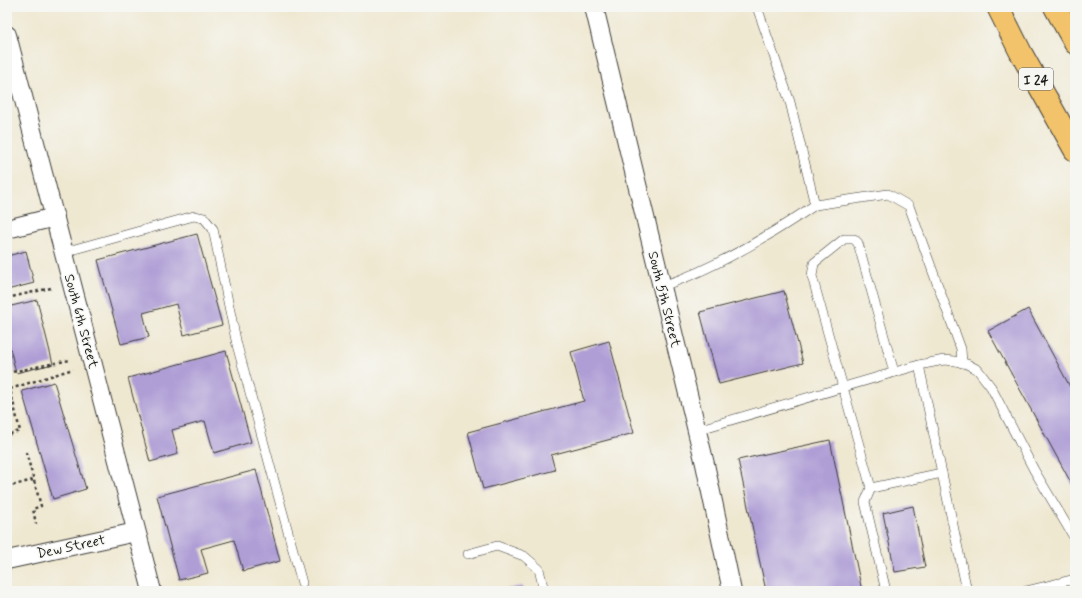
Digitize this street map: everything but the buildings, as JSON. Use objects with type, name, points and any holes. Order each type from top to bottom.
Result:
[{"type":"highway","name":"I 24","points":[[998,7],[1021,53],[1075,150]]},
{"type":"highway","points":[[1056,7],[1075,43]]},
{"type":"street","name":"South 5th Street","points":[[594,7],[697,430],[732,591]]},
{"type":"street","name":"South 6th Street","points":[[9,43],[152,591]]},
{"type":"street","points":[[7,229],[55,217]]},
{"type":"street","name":"Dew Street","points":[[7,560],[136,532]]},
{"type":"lane","points":[[757,7],[790,102],[815,205]]},
{"type":"lane","points":[[662,286],[678,281],[710,266],[787,223],[815,205],[888,194],[909,206],[962,349],[962,363]]},
{"type":"lane","points":[[64,252],[194,216],[204,218],[213,229],[237,345],[302,584]]},
{"type":"lane","points":[[886,591],[865,502],[871,488],[812,276],[814,263],[844,239],[854,239],[858,243],[894,372]]},
{"type":"lane","points":[[697,430],[919,365],[944,360],[962,363],[978,370],[991,387],[1034,470],[1075,539]]},
{"type":"lane","points":[[919,365],[967,591]]},
{"type":"lane","points":[[871,488],[942,473]]},
{"type":"lane","points":[[468,554],[497,546],[524,556],[538,569],[544,591]]},
{"type":"lane","points":[[1026,591],[1075,579]]},
{"type":"path","points":[[7,298],[51,288]]},
{"type":"path","points":[[7,373],[70,360]]},
{"type":"path","points":[[7,435],[20,431],[8,389],[73,370]]},
{"type":"path","points":[[26,452],[41,506],[33,509],[36,524]]},
{"type":"path","points":[[7,487],[33,480]]},
{"type":"path","points":[[7,481],[11,485]]}]
